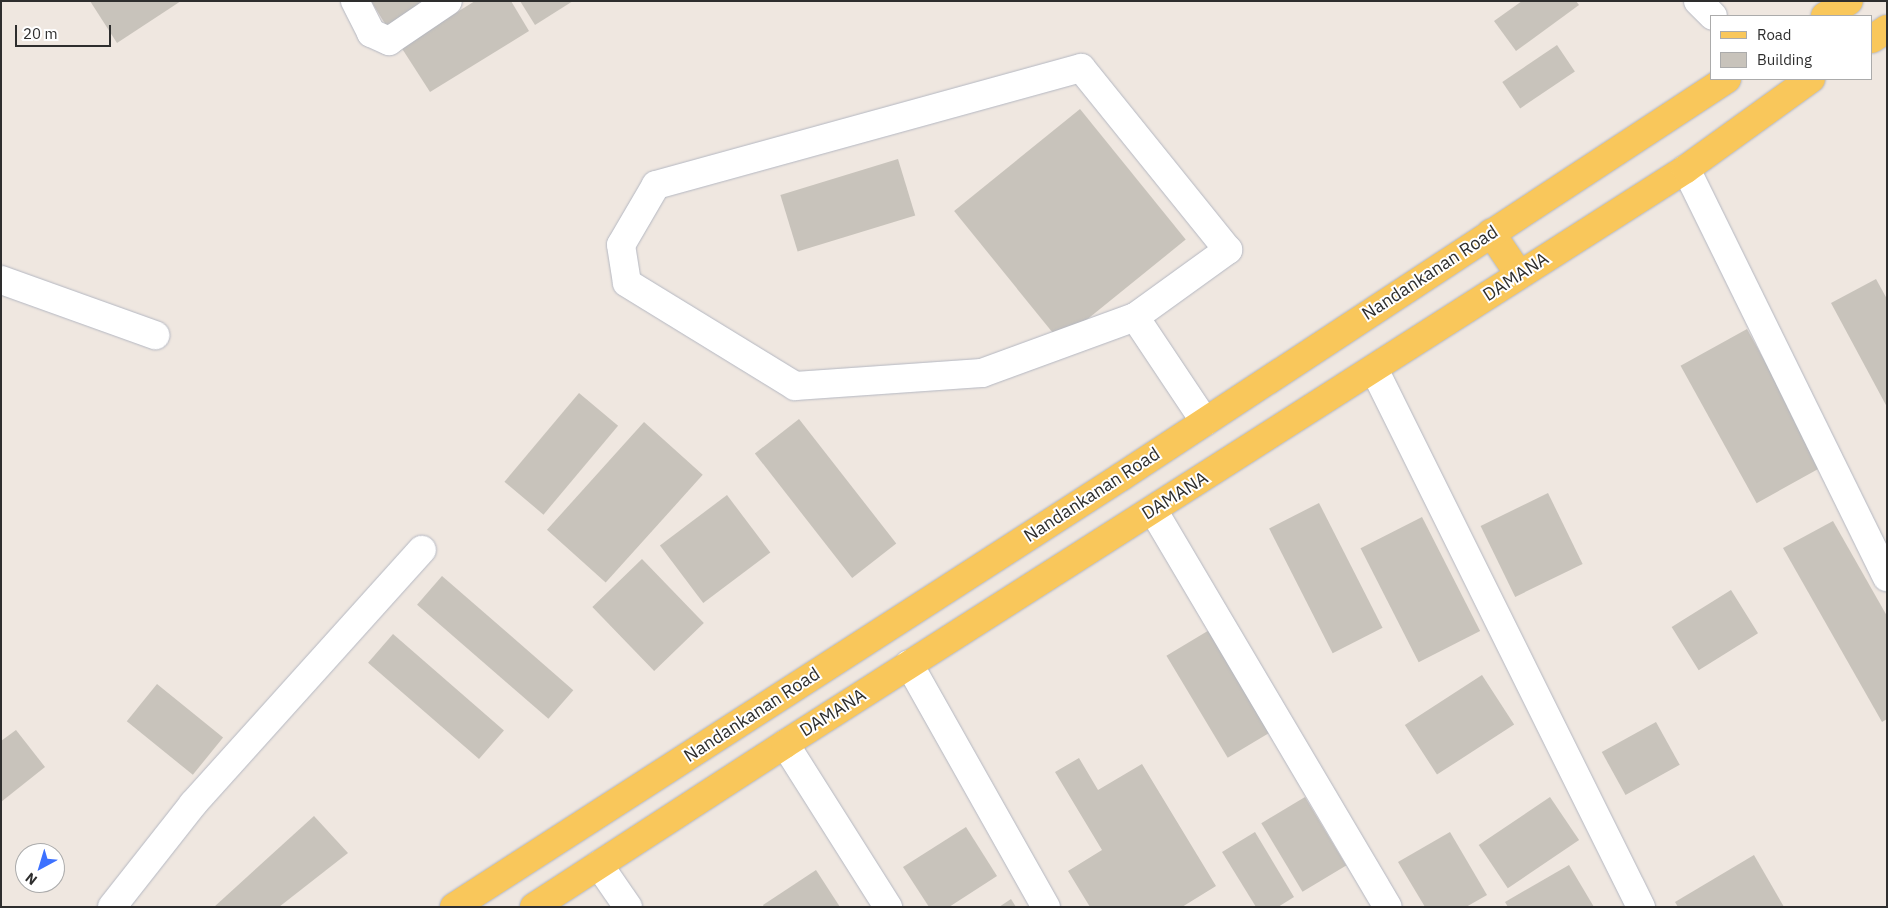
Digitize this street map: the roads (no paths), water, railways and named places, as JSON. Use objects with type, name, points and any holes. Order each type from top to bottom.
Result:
[{"type":"main road","points":[[1827,15],[1849,1]]},
{"type":"main road","points":[[1873,38],[1887,29]]},
{"type":"main road","name":"Nandankanan Road","points":[[454,907],[1205,422],[1725,80]]},
{"type":"main road","name":"DAMANA","points":[[534,907],[784,744],[1686,169],[1810,80]]},
{"type":"main road","points":[[1490,233],[1519,274]]},
{"type":"street","points":[[354,1],[371,33],[389,41],[448,1]]},
{"type":"street","points":[[1698,1],[1712,15]]},
{"type":"street","points":[[1081,68],[1228,250],[1135,317],[982,373],[795,386],[627,283],[621,245],[656,185],[1081,68]]},
{"type":"street","points":[[1686,169],[1887,577]]},
{"type":"street","points":[[1,280],[155,335]]},
{"type":"street","points":[[1135,317],[1205,422]]},
{"type":"street","points":[[1374,369],[1641,907]]},
{"type":"street","points":[[1153,510],[1388,907]]},
{"type":"street","points":[[112,907],[193,804],[422,550]]},
{"type":"street","points":[[909,664],[1046,907]]},
{"type":"street","points":[[784,744],[888,907]]},
{"type":"street","points":[[599,865],[628,907]]}]
